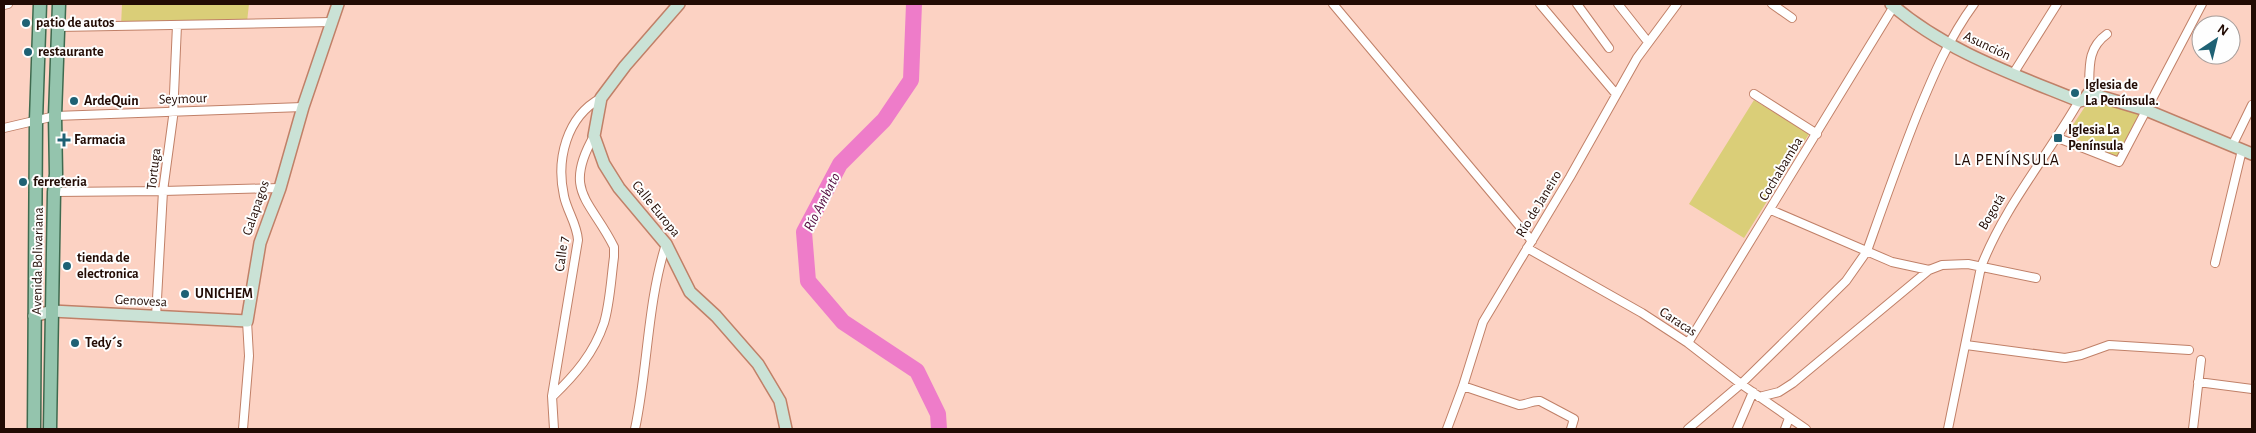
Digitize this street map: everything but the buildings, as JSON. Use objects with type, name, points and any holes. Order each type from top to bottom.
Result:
[{"type":"main road","name":"Avenida Bolivariana","points":[[34,429],[36,120],[40,4]]},
{"type":"main road","name":"Avenida Bolivariana","points":[[50,429],[54,192],[56,174],[55,116],[59,4]]},
{"type":"street","points":[[4,5],[8,4]]},
{"type":"street","name":"Galapagos","points":[[244,429],[248,356],[247,321],[260,243],[280,188],[303,106],[338,4]]},
{"type":"street","points":[[552,396],[574,376],[591,352],[604,322],[614,247],[580,188],[580,168],[584,154],[594,136],[601,98],[624,66],[679,4]]},
{"type":"street","points":[[1333,4],[1530,244]]},
{"type":"street","points":[[1540,4],[1616,94]]},
{"type":"street","points":[[1618,4],[1648,42]]},
{"type":"street","name":"Río de Janeiro","points":[[1447,429],[1483,322],[1616,94],[1648,42],[1677,4]]},
{"type":"street","points":[[1772,4],[1792,18]]},
{"type":"street","points":[[1688,429],[1741,384],[1846,281],[1867,251],[1897,166],[1948,44],[1974,4]]},
{"type":"street","points":[[2013,74],[2057,4]]},
{"type":"street","points":[[2058,138],[2119,162],[2202,4]]},
{"type":"street","points":[[1581,5],[1609,48]]},
{"type":"street","name":"Asunción","points":[[1892,5],[1966,55],[2078,101]]},
{"type":"street","name":"Cochabamba","points":[[1688,343],[1817,134],[1892,5]]},
{"type":"street","points":[[58,27],[248,22],[332,22]]},
{"type":"street","name":"Tortuga","points":[[156,316],[163,192],[173,112],[177,25]]},
{"type":"street","points":[[2107,34],[2096,42],[2090,58],[2089,93],[2146,110],[2242,150]]},
{"type":"street","name":"Bogotá","points":[[1948,429],[1981,267],[2002,222],[2058,138],[2078,101],[2084,100],[2089,93]]},
{"type":"street","points":[[1754,94],[1817,134]]},
{"type":"street","name":"Calle 7","points":[[554,429],[552,396],[578,240],[578,232],[564,198],[560,172],[564,144],[574,122],[592,103],[601,98]]},
{"type":"street","points":[[2215,263],[2252,105]]},
{"type":"street","name":"Seymour","points":[[4,128],[55,116],[303,106]]},
{"type":"street","name":"Calle Europa","points":[[594,136],[604,164],[619,188],[666,244],[690,292],[716,316],[758,364],[780,401],[786,429]]},
{"type":"street","points":[[54,192],[163,192],[280,188]]},
{"type":"street","points":[[1771,210],[1892,262],[1929,270]]},
{"type":"street","points":[[636,429],[641,404],[657,272],[666,244]]},
{"type":"street","name":"Caracas","points":[[1530,244],[1688,343],[1741,384],[1806,429]]},
{"type":"street","points":[[1736,429],[1756,394],[1778,392],[1792,383],[1929,270],[1955,263],[2036,278]]},
{"type":"street","name":"Genovesa","points":[[34,316],[52,311],[247,321]]},
{"type":"street","points":[[1966,345],[2065,358],[2081,355],[2109,345],[2189,350]]},
{"type":"street","points":[[2193,429],[2201,360]]},
{"type":"street","points":[[2198,382],[2252,389]]},
{"type":"street","points":[[1463,386],[1519,404],[1526,405],[1535,400],[1540,401],[1574,419],[1571,429]]},
{"type":"street","points":[[1785,429],[1789,418]]},
{"type":"shaded area","points":[[122,4],[249,4],[247,22],[121,26]]},
{"type":"shaded area","points":[[2092,96],[2140,113],[2117,159],[2067,134]]},
{"type":"shaded area","points":[[1754,100],[1809,134],[1744,238],[1689,204]]},
{"type":"waterway","name":"Río Ambato","points":[[914,4],[911,80],[884,120],[840,164],[804,232],[808,281],[843,322],[917,371],[938,414],[939,429]]},
{"type":"place","name":"patio de autos","points":[[26,23]]},
{"type":"place","name":"restaurante","points":[[28,52]]},
{"type":"place","name":"Iglesia de La Península.","points":[[2075,93]]},
{"type":"place","name":"ArdeQuin","points":[[74,101]]},
{"type":"place","name":"Iglesia La Península","points":[[2058,138]]},
{"type":"place","name":"Farmacia","points":[[64,140]]},
{"type":"place","name":"ferreteria","points":[[23,182]]},
{"type":"place","name":"tienda de electronica","points":[[67,266]]},
{"type":"place","name":"UNICHEM","points":[[185,294]]},
{"type":"place","name":"Tedy´s","points":[[75,343]]},
{"type":"district","name":"LA PENÍNSULA","points":[[2007,160]]}]
